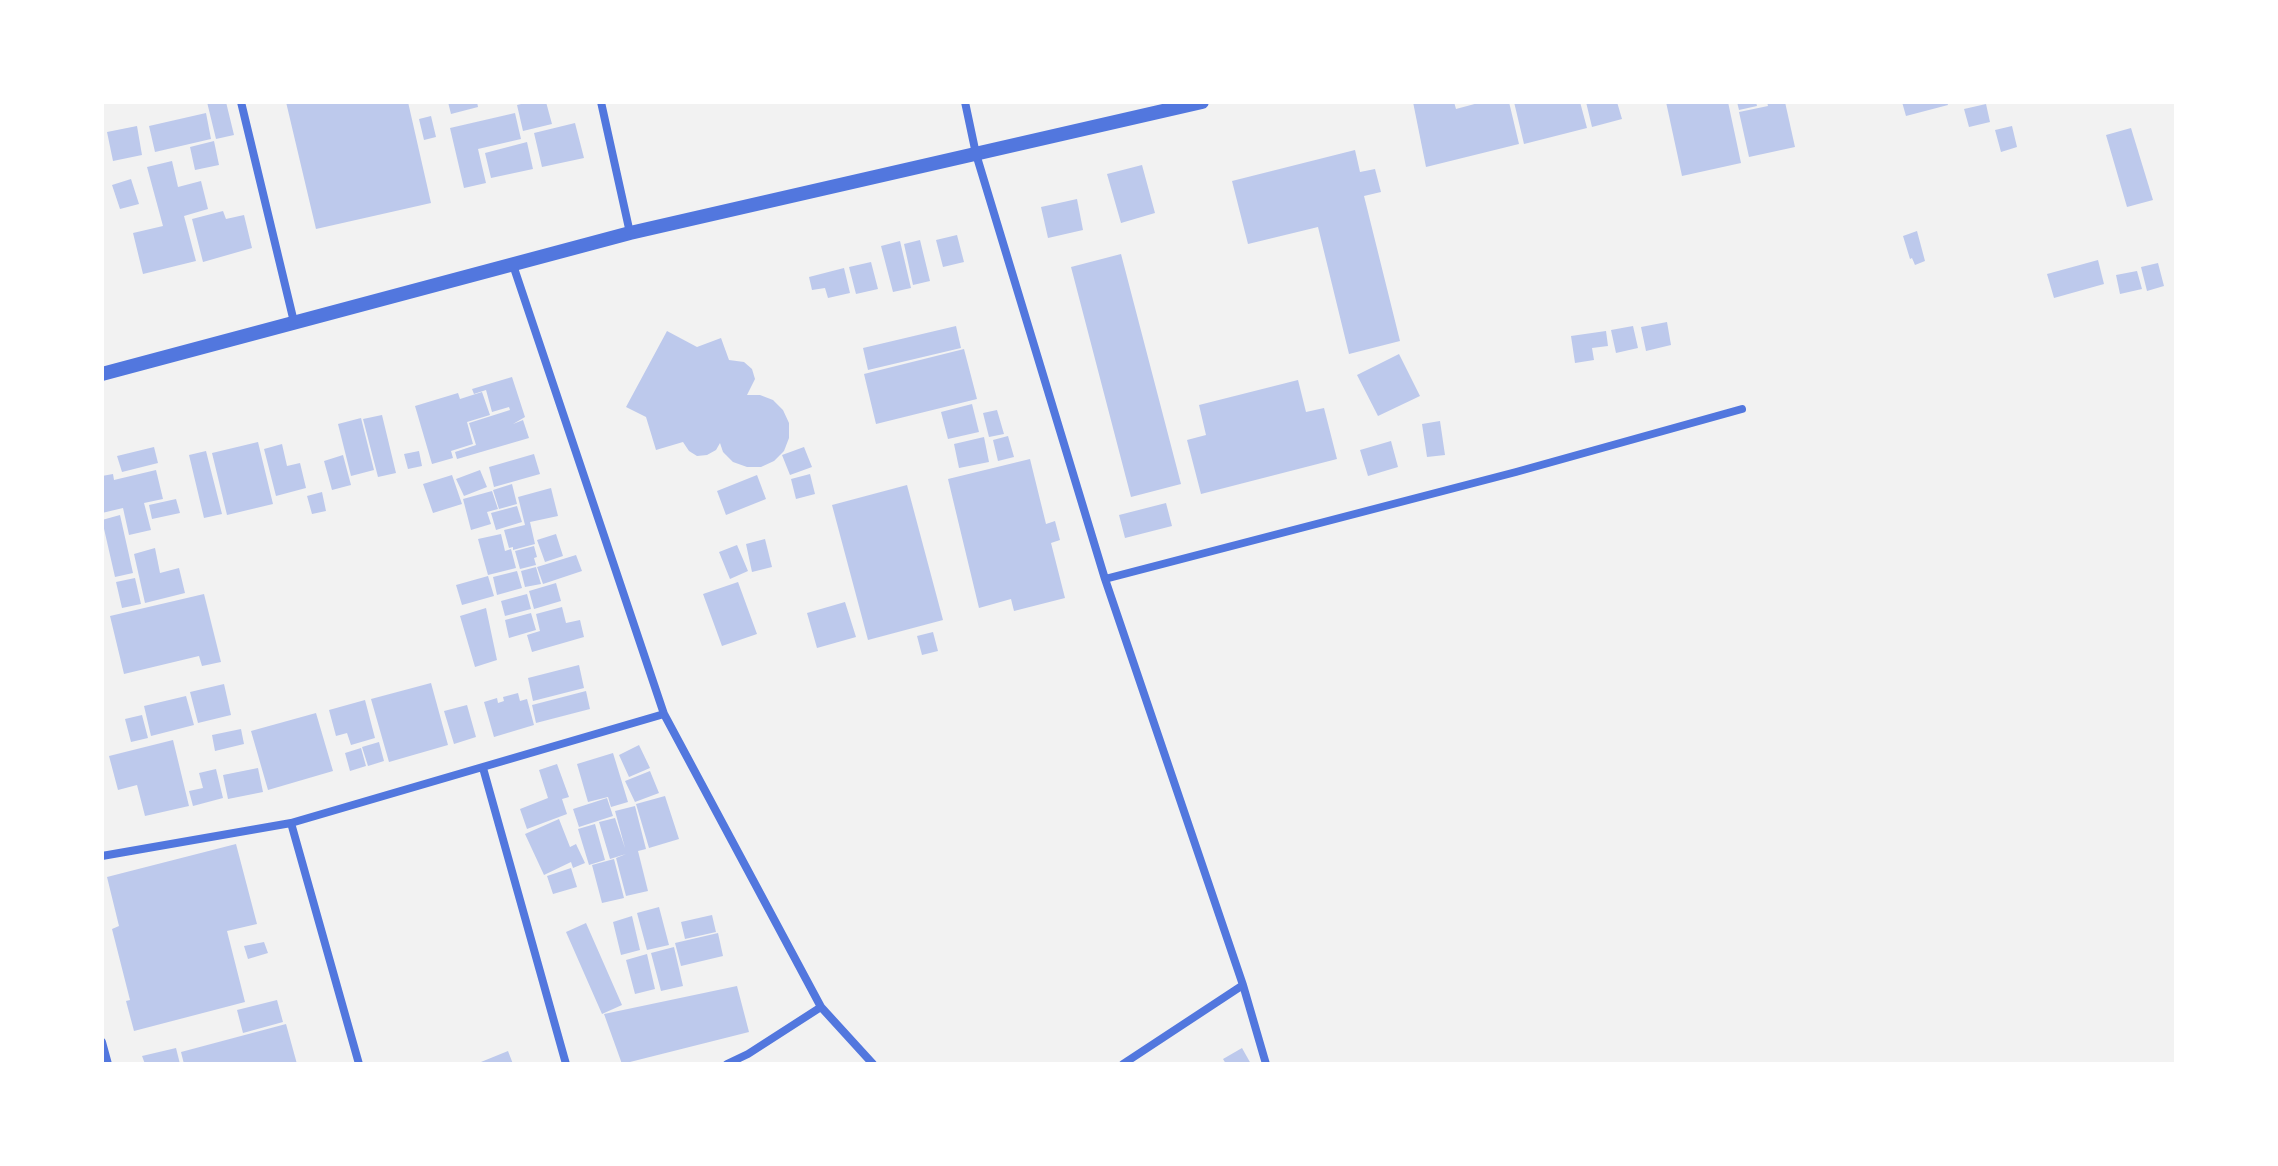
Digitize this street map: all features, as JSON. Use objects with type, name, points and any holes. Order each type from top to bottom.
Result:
[{"type":"street","points":[[241,102],[294,322]]},
{"type":"street","points":[[601,102],[630,233]]},
{"type":"street","points":[[965,102],[976,154],[1105,579],[1243,985],[1266,1064]]},
{"type":"street","points":[[102,374],[630,233],[1202,102]]},
{"type":"street","points":[[513,265],[664,714],[821,1007],[873,1064]]},
{"type":"street","points":[[1105,579],[1516,472],[1742,409]]},
{"type":"street","points":[[102,856],[291,823],[664,714]]},
{"type":"street","points":[[483,768],[566,1064]]},
{"type":"street","points":[[291,823],[359,1064]]},
{"type":"street","points":[[1123,1064],[1243,985]]},
{"type":"street","points":[[727,1064],[821,1007]]},
{"type":"street","points":[[102,1042],[108,1064]]},
{"type":"building","points":[[207,102],[226,102],[234,135],[216,139]]},
{"type":"building","points":[[286,102],[408,102],[431,203],[316,229]]},
{"type":"building","points":[[448,102],[477,102],[478,107],[451,114]]},
{"type":"building","points":[[546,102],[552,124],[523,131],[517,105]]},
{"type":"building","points":[[1413,102],[1454,102],[1456,109],[1482,102],[1509,102],[1519,144],[1426,167]]},
{"type":"building","points":[[1514,102],[1580,102],[1587,128],[1524,144]]},
{"type":"building","points":[[1586,102],[1617,102],[1622,119],[1592,127]]},
{"type":"building","points":[[1666,102],[1728,102],[1741,163],[1682,176]]},
{"type":"building","points":[[1737,102],[1756,102],[1757,106],[1739,110]]},
{"type":"building","points":[[1767,102],[1785,102],[1795,147],[1749,157],[1739,112],[1768,106]]},
{"type":"building","points":[[1902,102],[1947,102],[1948,105],[1906,116]]},
{"type":"building","points":[[1986,104],[1990,122],[1969,127],[1964,109]]},
{"type":"building","points":[[206,113],[211,139],[155,152],[149,126]]},
{"type":"building","points":[[515,113],[521,139],[478,149],[486,183],[464,188],[450,128]]},
{"type":"building","points":[[431,116],[436,137],[424,140],[419,119]]},
{"type":"building","points":[[575,123],[584,158],[542,167],[534,133]]},
{"type":"building","points":[[137,126],[142,155],[113,161],[107,132]]},
{"type":"building","points":[[2012,126],[2017,147],[2001,152],[1995,130]]},
{"type":"building","points":[[2131,128],[2153,200],[2127,207],[2106,135]]},
{"type":"building","points":[[214,141],[219,165],[195,170],[190,147]]},
{"type":"building","points":[[527,142],[533,169],[491,178],[485,153]]},
{"type":"building","points":[[1355,150],[1360,172],[1375,169],[1381,192],[1364,196],[1400,341],[1349,354],[1318,227],[1248,244],[1232,181]]},
{"type":"building","points":[[172,161],[178,187],[201,181],[208,209],[184,216],[196,261],[143,274],[133,233],[163,226],[147,167]]},
{"type":"building","points":[[1142,165],[1155,213],[1121,223],[1107,174]]},
{"type":"building","points":[[131,179],[139,204],[120,209],[112,185]]},
{"type":"building","points":[[1077,199],[1083,230],[1048,238],[1041,207]]},
{"type":"building","points":[[223,211],[226,219],[244,215],[252,248],[203,262],[192,219]]},
{"type":"building","points":[[1917,231],[1925,261],[1915,265],[1903,236]]},
{"type":"building","points":[[957,235],[964,262],[943,267],[936,240]]},
{"type":"building","points":[[920,240],[930,281],[913,285],[904,244]]},
{"type":"building","points":[[900,241],[911,288],[893,292],[881,246]]},
{"type":"building","points":[[1121,254],[1181,484],[1131,497],[1071,267]]},
{"type":"building","points":[[2098,260],[2104,284],[2054,298],[2047,274]]},
{"type":"building","points":[[871,262],[878,289],[856,294],[849,267]]},
{"type":"building","points":[[2158,263],[2164,286],[2147,291],[2141,267]]},
{"type":"building","points":[[844,268],[850,293],[828,298],[825,288],[812,290],[809,277]]},
{"type":"building","points":[[2137,271],[2142,289],[2120,294],[2116,275]]},
{"type":"building","points":[[1667,322],[1671,345],[1646,351],[1641,327]]},
{"type":"building","points":[[956,326],[961,348],[868,370],[863,348]]},
{"type":"building","points":[[1633,326],[1638,348],[1616,353],[1611,330]]},
{"type":"building","points":[[667,331],[697,347],[721,338],[729,360],[744,362],[752,369],[755,379],[747,395],[760,395],[773,400],[783,410],[789,423],[789,438],[784,451],[774,461],[761,467],[747,467],[733,462],[723,452],[720,443],[716,450],[707,455],[697,456],[683,442],[656,450],[646,417],[626,407]]},
{"type":"building","points":[[1606,331],[1608,346],[1592,348],[1594,360],[1575,363],[1571,336]]},
{"type":"building","points":[[964,349],[977,399],[876,424],[864,374]]},
{"type":"building","points":[[1399,354],[1420,396],[1378,416],[1357,375]]},
{"type":"building","points":[[512,377],[525,417],[513,424],[523,420],[529,438],[457,459],[455,452],[476,445],[469,423],[510,410],[509,407],[492,412],[486,390],[474,394],[472,389]]},
{"type":"building","points":[[1298,380],[1306,412],[1324,408],[1337,459],[1201,494],[1187,440],[1206,435],[1199,405]]},
{"type":"building","points":[[482,392],[490,415],[467,422],[473,444],[451,451],[453,458],[432,464],[415,406],[458,393],[460,399]]},
{"type":"building","points":[[972,404],[979,432],[948,439],[941,412]]},
{"type":"building","points":[[997,410],[1004,434],[989,437],[983,413]]},
{"type":"building","points":[[382,415],[396,473],[378,477],[363,419]]},
{"type":"building","points":[[361,418],[374,470],[351,476],[338,424]]},
{"type":"building","points":[[1440,421],[1445,455],[1427,457],[1422,424]]},
{"type":"building","points":[[1008,436],[1014,457],[998,461],[993,440]]},
{"type":"building","points":[[984,437],[989,462],[959,468],[954,444]]},
{"type":"building","points":[[1391,441],[1398,467],[1368,476],[1360,450]]},
{"type":"building","points":[[258,442],[273,504],[227,515],[212,453]]},
{"type":"building","points":[[282,444],[287,466],[300,463],[306,488],[276,496],[264,449]]},
{"type":"building","points":[[154,447],[158,463],[122,472],[117,456]]},
{"type":"building","points":[[804,447],[812,467],[790,475],[782,455]]},
{"type":"building","points":[[206,451],[222,514],[204,518],[189,455]]},
{"type":"building","points":[[419,451],[422,466],[408,469],[404,454]]},
{"type":"building","points":[[534,454],[540,474],[494,487],[489,467]]},
{"type":"building","points":[[343,455],[351,485],[332,490],[324,461]]},
{"type":"building","points":[[1030,459],[1046,524],[1055,521],[1060,540],[1051,543],[1065,598],[1014,611],[1011,599],[979,608],[948,479]]},
{"type":"building","points":[[156,470],[163,499],[144,503],[151,530],[129,535],[123,508],[102,513],[102,476],[113,474],[114,480]]},
{"type":"building","points":[[480,470],[487,487],[464,496],[456,479]]},
{"type":"building","points":[[810,474],[815,494],[796,499],[791,479]]},
{"type":"building","points":[[452,475],[462,504],[433,513],[423,484]]},
{"type":"building","points":[[757,475],[766,499],[726,515],[717,491]]},
{"type":"building","points":[[512,484],[517,504],[499,509],[493,490]]},
{"type":"building","points":[[907,485],[943,620],[868,640],[832,505]]},
{"type":"building","points":[[551,488],[558,516],[530,522],[535,544],[513,550],[513,547],[509,548],[504,530],[525,525],[518,497]]},
{"type":"building","points":[[492,491],[498,509],[487,512],[491,524],[471,530],[463,499]]},
{"type":"building","points":[[322,492],[326,511],[312,514],[307,496]]},
{"type":"building","points":[[176,499],[180,513],[152,519],[149,505]]},
{"type":"building","points":[[1166,503],[1172,526],[1125,538],[1119,515]]},
{"type":"building","points":[[517,506],[522,522],[496,530],[491,513]]},
{"type":"building","points":[[120,515],[133,573],[115,577],[102,520]]},
{"type":"building","points":[[501,534],[505,551],[511,549],[516,568],[488,575],[478,539]]},
{"type":"building","points":[[556,534],[563,556],[545,562],[537,540]]},
{"type":"building","points":[[765,539],[772,567],[752,572],[746,544]]},
{"type":"building","points":[[737,545],[748,571],[730,579],[719,552]]},
{"type":"building","points":[[534,546],[536,565],[520,569],[515,551]]},
{"type":"building","points":[[155,548],[160,573],[179,568],[185,593],[145,603],[134,554]]},
{"type":"building","points":[[576,555],[582,571],[543,584],[537,567]]},
{"type":"building","points":[[536,567],[541,584],[525,587],[521,571]]},
{"type":"building","points":[[517,571],[522,588],[497,595],[493,577]]},
{"type":"building","points":[[488,576],[494,596],[462,605],[456,585]]},
{"type":"building","points":[[135,578],[141,604],[122,608],[116,582]]},
{"type":"building","points":[[738,582],[757,634],[722,646],[703,594]]},
{"type":"building","points":[[556,583],[561,601],[534,609],[529,591]]},
{"type":"building","points":[[204,594],[221,662],[202,666],[199,656],[124,674],[110,616]]},
{"type":"building","points":[[527,594],[531,609],[505,616],[501,601]]},
{"type":"building","points":[[845,602],[856,637],[817,648],[807,613]]},
{"type":"building","points":[[562,607],[566,623],[580,620],[584,637],[532,652],[527,635],[540,631],[536,614]]},
{"type":"building","points":[[486,608],[497,660],[475,667],[460,616]]},
{"type":"building","points":[[531,613],[536,630],[509,638],[505,620]]},
{"type":"building","points":[[933,632],[938,651],[922,655],[917,636]]},
{"type":"building","points":[[579,665],[584,688],[533,701],[528,678]]},
{"type":"building","points":[[431,683],[448,745],[389,762],[371,699]]},
{"type":"building","points":[[224,684],[231,715],[198,723],[190,692]]},
{"type":"building","points":[[586,691],[590,709],[536,723],[532,705]]},
{"type":"building","points":[[518,693],[520,701],[527,699],[534,725],[494,737],[484,702],[497,698],[498,703],[504,701],[503,697]]},
{"type":"building","points":[[186,696],[194,725],[151,736],[144,706]]},
{"type":"building","points":[[365,700],[375,738],[351,745],[347,733],[336,736],[329,710]]},
{"type":"building","points":[[467,705],[476,737],[454,744],[444,711]]},
{"type":"building","points":[[316,713],[333,771],[268,790],[251,731]]},
{"type":"building","points":[[142,715],[148,738],[131,742],[125,719]]},
{"type":"building","points":[[241,729],[244,744],[215,751],[212,735]]},
{"type":"building","points":[[173,740],[189,806],[145,816],[137,785],[118,790],[109,756]]},
{"type":"building","points":[[379,742],[384,761],[368,766],[362,747]]},
{"type":"building","points":[[639,745],[650,768],[629,777],[619,755]]},
{"type":"building","points":[[361,748],[366,766],[350,771],[345,753]]},
{"type":"building","points":[[613,753],[628,802],[611,807],[608,797],[588,802],[577,764]]},
{"type":"building","points":[[557,764],[569,797],[562,799],[567,814],[527,829],[520,809],[548,798],[539,770]]},
{"type":"building","points":[[258,768],[263,792],[228,799],[223,775]]},
{"type":"building","points":[[216,769],[223,798],[193,806],[189,791],[203,788],[199,773]]},
{"type":"building","points":[[650,771],[659,793],[635,802],[625,781]]},
{"type":"building","points":[[665,796],[679,839],[649,848],[636,804]]},
{"type":"building","points":[[607,798],[613,816],[579,827],[573,809]]},
{"type":"building","points":[[635,806],[646,849],[638,851],[648,891],[626,896],[616,858],[626,854],[610,859],[599,822],[615,818],[625,848],[615,811]]},
{"type":"building","points":[[559,819],[570,847],[576,844],[585,863],[573,868],[571,862],[544,875],[525,834]]},
{"type":"building","points":[[595,824],[605,860],[589,865],[578,829]]},
{"type":"building","points":[[236,844],[257,924],[227,931],[245,1002],[134,1031],[126,1001],[130,1000],[112,929],[119,926],[107,877]]},
{"type":"building","points":[[614,859],[624,898],[602,903],[592,865]]},
{"type":"building","points":[[571,868],[577,887],[553,894],[547,876]]},
{"type":"building","points":[[659,907],[669,945],[647,950],[637,913]]},
{"type":"building","points":[[712,915],[716,932],[685,939],[681,922]]},
{"type":"building","points":[[632,916],[640,950],[621,955],[613,922]]},
{"type":"building","points":[[586,923],[622,1005],[602,1014],[566,932]]},
{"type":"building","points":[[718,933],[723,956],[681,966],[675,943]]},
{"type":"building","points":[[264,942],[268,953],[248,959],[244,946]]},
{"type":"building","points":[[674,947],[683,986],[661,991],[651,953]]},
{"type":"building","points":[[647,954],[655,989],[635,994],[626,960]]},
{"type":"building","points":[[737,986],[749,1032],[622,1064],[604,1014]]},
{"type":"building","points":[[277,1000],[283,1022],[243,1033],[237,1010]]},
{"type":"building","points":[[286,1024],[297,1064],[184,1064],[181,1052]]},
{"type":"building","points":[[176,1048],[180,1064],[145,1064],[142,1056]]},
{"type":"building","points":[[1242,1048],[1251,1064],[1226,1064],[1223,1059]]},
{"type":"building","points":[[508,1051],[513,1064],[476,1064]]}]
